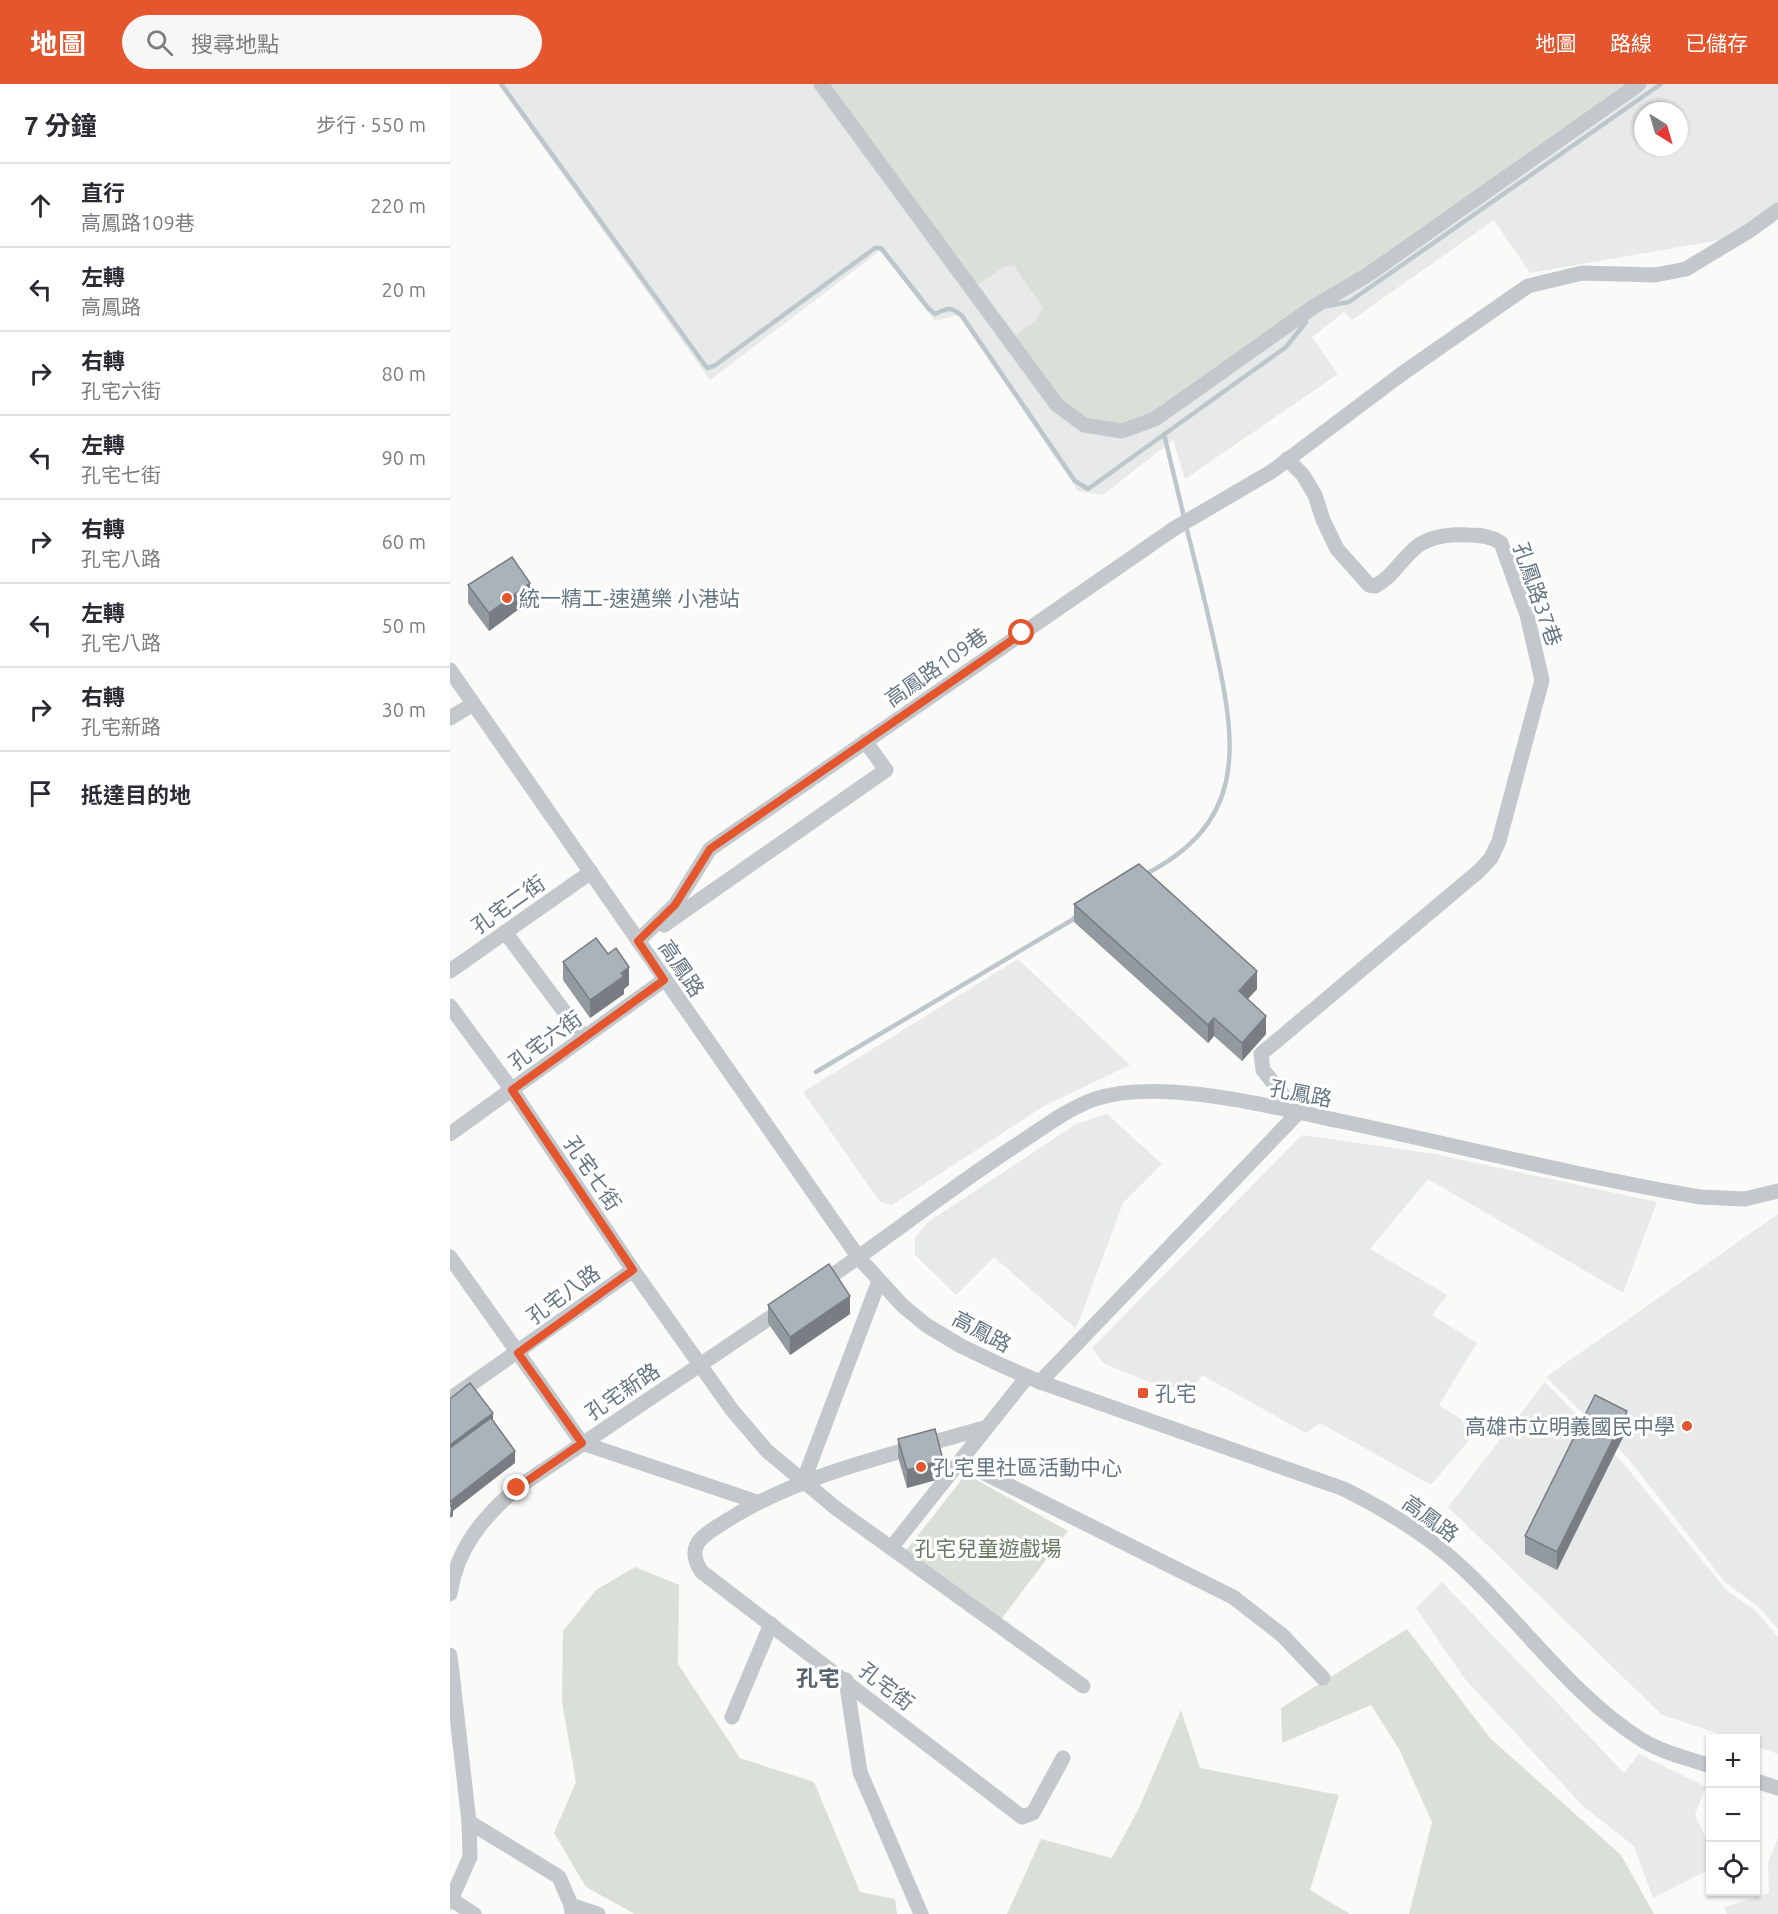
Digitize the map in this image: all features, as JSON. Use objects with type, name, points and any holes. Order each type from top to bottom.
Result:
[{"type":"street","points":[[821,84],[1057,405],[1084,425],[1122,431],[1155,419],[1315,306],[1369,274],[1639,84]]},
{"type":"street","points":[[1287,459],[1403,373],[1528,286],[1582,273],[1655,275],[1686,269],[1749,231],[1778,210]]},
{"type":"street","name":"高鳳路109巷","points":[[638,941],[675,905],[710,849],[1175,528],[1287,459]]},
{"type":"street","name":"孔鳳路37巷","points":[[1287,459],[1303,476],[1315,495],[1323,520],[1337,549],[1369,585],[1375,586],[1395,573],[1411,551],[1426,541],[1455,535],[1473,535],[1501,543],[1527,615],[1542,680],[1499,842],[1491,858],[1479,871],[1261,1054],[1263,1070],[1298,1113]]},
{"type":"street","name":"高鳳路","points":[[450,670],[859,1258],[902,1305],[926,1325],[961,1346],[1034,1380],[1344,1489],[1379,1507],[1412,1527],[1455,1562],[1590,1698],[1628,1730],[1658,1748],[1706,1765]]},
{"type":"street","points":[[450,718],[473,704]]},
{"type":"street","points":[[638,941],[692,907],[886,770],[865,741]]},
{"type":"street","name":"孔宅二街","points":[[450,970],[591,872]]},
{"type":"street","points":[[505,932],[584,1038]]},
{"type":"street","name":"孔宅六街","points":[[450,1134],[664,980]]},
{"type":"street","name":"孔宅七街","points":[[450,1006],[512,1090],[699,1364]]},
{"type":"street","name":"孔鳳路","points":[[859,1258],[960,1181],[1065,1114],[1093,1100],[1118,1093],[1157,1092],[1206,1097],[1298,1113],[1647,1188],[1700,1197],[1745,1199],[1778,1191]]},
{"type":"street","points":[[891,1548],[987,1427],[1298,1113]]},
{"type":"street","name":"孔宅八路","points":[[450,1257],[582,1443]]},
{"type":"street","name":"孔宅新路","points":[[450,1594],[451,1577],[468,1542],[487,1513],[517,1488],[859,1258]]},
{"type":"street","name":"孔宅八路","points":[[450,1399],[633,1270]]},
{"type":"street","points":[[803,1482],[879,1281]]},
{"type":"street","points":[[699,1364],[732,1410],[766,1451],[803,1482],[891,1548],[1083,1686]]},
{"type":"street","name":"孔宅街","points":[[987,1427],[803,1482],[757,1502],[700,1539],[695,1550],[696,1563],[702,1572],[1022,1817],[1033,1813],[1063,1758]]},
{"type":"street","points":[[582,1443],[757,1502]]},
{"type":"street","points":[[960,1461],[1233,1597],[1282,1635],[1323,1678]]},
{"type":"street","points":[[732,1717],[771,1624]]},
{"type":"street","points":[[450,1654],[454,1733],[469,1822],[470,1857],[451,1901],[474,1914]]},
{"type":"street","points":[[846,1680],[860,1772],[921,1914]]},
{"type":"street","points":[[1760,1783],[1778,1788]]},
{"type":"street","points":[[469,1822],[558,1877],[571,1910],[598,1914]]},
{"type":"shaded area","points":[[498,84],[1778,84],[1778,203],[1726,239],[1530,273],[1494,220],[1352,320],[1344,312],[1312,337],[1338,374],[1185,479],[1173,440],[1103,495],[1078,491],[958,315],[935,321],[880,251],[710,380]]},
{"type":"shaded area","points":[[1018,959],[1130,1065],[1044,1106],[892,1205],[880,1202],[803,1092]]},
{"type":"shaded area","points":[[1107,1114],[1162,1164],[1123,1203],[1076,1329],[994,1257],[956,1295],[915,1255],[915,1238],[928,1222],[1076,1124]]},
{"type":"shaded area","points":[[1302,1135],[1435,1154],[1657,1202],[1623,1293],[1428,1179],[1370,1249],[1447,1295],[1432,1315],[1477,1343],[1439,1405],[1478,1430],[1431,1485],[1320,1423],[1306,1433],[1202,1375],[1192,1392],[1149,1382],[1103,1363],[1092,1348]]},
{"type":"shaded area","name":"高雄市立明義國民中學","points":[[1778,1214],[1778,1629],[1760,1608],[1725,1582],[1627,1457],[1546,1377]]},
{"type":"shaded area","points":[[1545,1382],[1624,1464],[1727,1591],[1755,1610],[1778,1637],[1778,1754],[1760,1747],[1760,1734],[1720,1734],[1662,1715],[1448,1507]]},
{"type":"shaded area","points":[[1442,1582],[1624,1773],[1639,1754],[1706,1787],[1695,1814],[1706,1840],[1706,1871],[1653,1898],[1634,1846],[1584,1807],[1465,1679],[1416,1608]]},
{"type":"shaded area","points":[[1778,1838],[1778,1914],[1726,1914],[1725,1907],[1769,1893],[1768,1863]]},
{"type":"green space","points":[[829,84],[1634,84],[1153,415],[1121,425],[1084,418],[1058,398],[1012,338],[1036,320],[1043,307],[1014,266],[1005,266],[976,286]]},
{"type":"green space","name":"孔宅兒童遊戲場","points":[[966,1474],[1068,1531],[999,1622],[904,1553]]},
{"type":"green space","points":[[635,1567],[679,1585],[678,1664],[740,1758],[814,1782],[860,1892],[895,1899],[897,1914],[635,1914],[586,1887],[554,1833],[576,1782],[562,1702],[563,1631],[596,1590]]},
{"type":"green space","points":[[1407,1629],[1490,1738],[1621,1855],[1654,1914],[1409,1914],[1432,1822],[1399,1749],[1371,1705],[1282,1743],[1281,1708]]},
{"type":"green space","points":[[1181,1710],[1200,1768],[1339,1795],[1310,1890],[1350,1914],[1007,1914],[1041,1839],[1112,1858],[1139,1808]]},
{"type":"building","points":[[512,557],[530,583],[489,613],[468,585]]},
{"type":"building","points":[[1139,864],[1257,971],[1239,991],[1266,1016],[1242,1043],[1214,1018],[1208,1025],[1074,904]]},
{"type":"building","points":[[596,938],[608,954],[616,948],[629,967],[621,973],[624,976],[590,1000],[563,962]]},
{"type":"building","points":[[829,1264],[850,1296],[790,1337],[768,1305]]},
{"type":"building","points":[[470,1383],[493,1413],[450,1445],[450,1399]]},
{"type":"building","points":[[1595,1395],[1627,1411],[1557,1552],[1525,1536]]},
{"type":"building","points":[[491,1418],[515,1451],[451,1501],[453,1504],[450,1506],[450,1448]]},
{"type":"building","points":[[935,1429],[943,1460],[907,1470],[898,1439]]},
{"type":"waterway","points":[[501,84],[707,368],[714,366],[875,248],[881,248],[929,309],[935,314],[952,309],[962,316],[1075,481],[1088,489],[1286,347],[1306,322]]},
{"type":"waterway","points":[[1327,306],[1349,302],[1661,84]]},
{"type":"waterway","points":[[1164,434],[1184,517]]},
{"type":"waterway","points":[[1144,875],[1177,855],[1201,833],[1217,809],[1226,782],[1229,723],[1224,690],[1186,526]]},
{"type":"waterway","points":[[816,1072],[1072,920],[1078,914]]},
{"type":"place","name":"統一精工-速邁樂 小港站","points":[[507,598]]},
{"type":"place","name":"孔宅","points":[[1143,1393]]},
{"type":"place","name":"高雄市立明義國民中學","points":[[1687,1426]]},
{"type":"place","name":"孔宅里社區活動中心","points":[[921,1467]]},
{"type":"district","name":"孔宅","points":[[818,1677]]},
{"type":"route","points":[[517,1488],[582,1443],[518,1353],[633,1270],[512,1090],[664,980],[638,941],[675,905],[710,849],[1022,633]]}]
